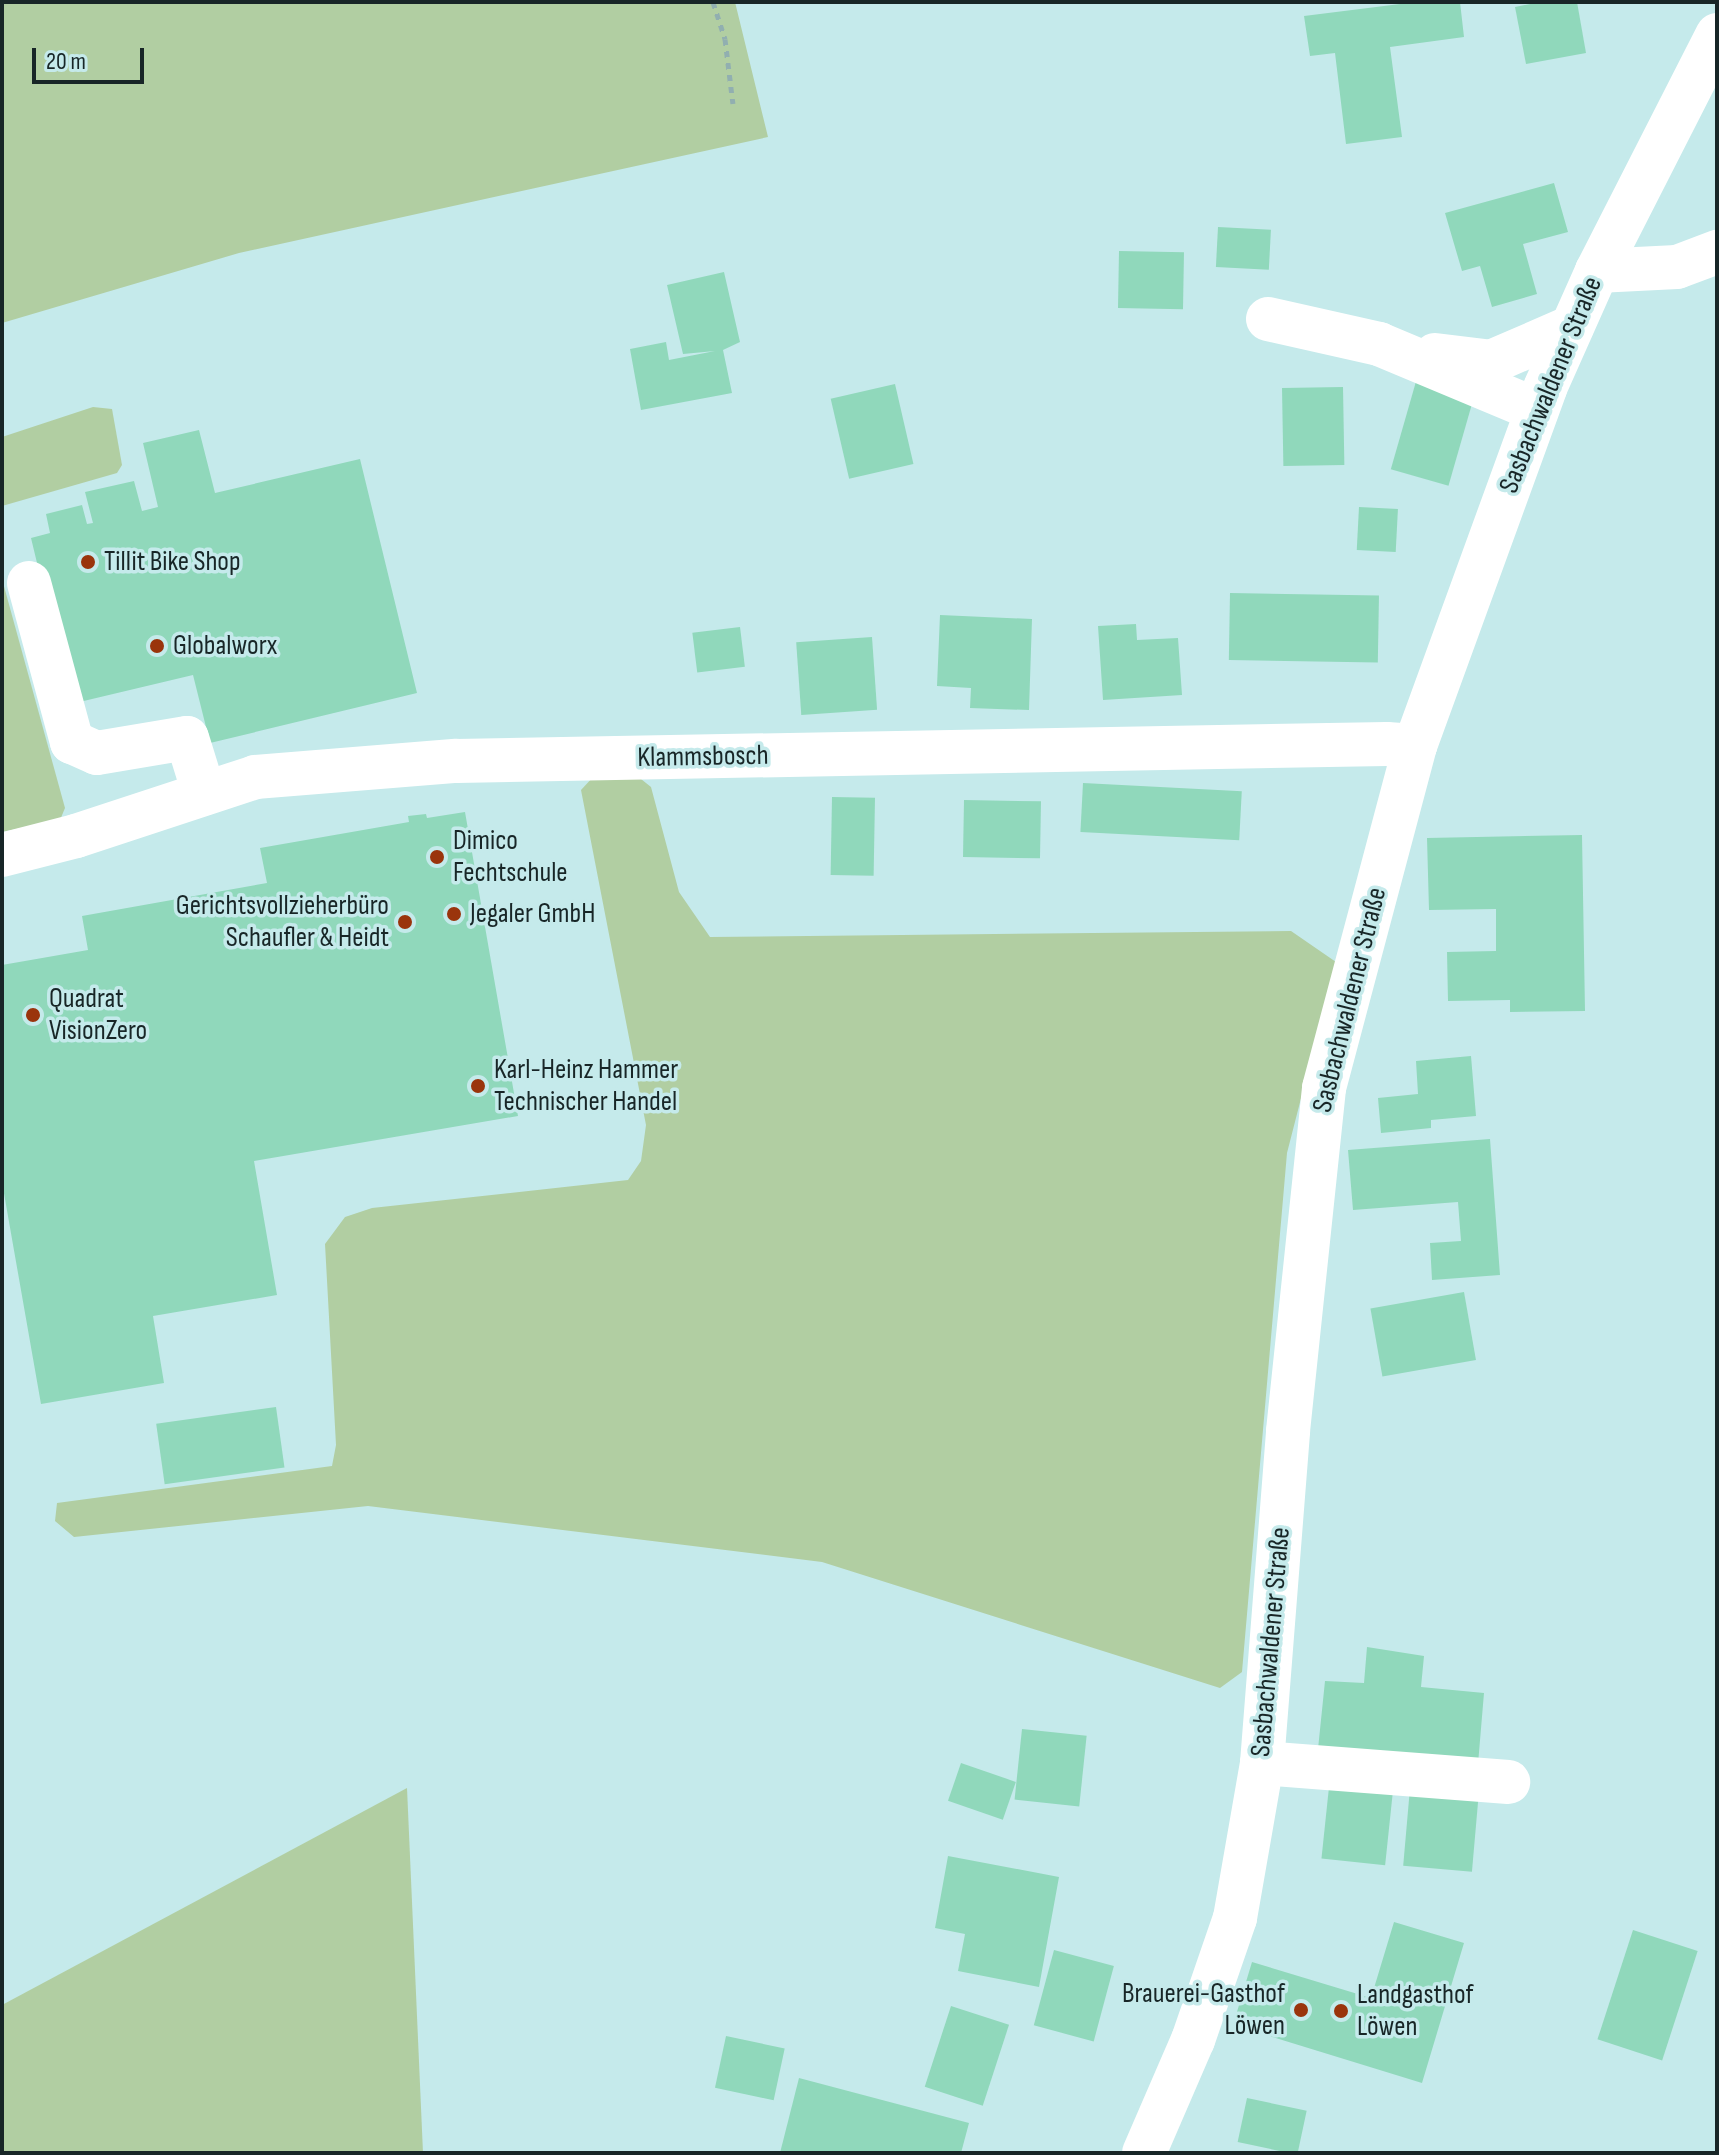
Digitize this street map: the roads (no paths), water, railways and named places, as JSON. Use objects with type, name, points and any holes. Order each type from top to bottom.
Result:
[{"type":"street","name":"Sasbachwaldener Straße","points":[[1144,2153],[1193,2040],[1235,1918],[1262,1763],[1288,1431],[1324,1088],[1415,746],[1537,410],[1572,327],[1597,271],[1717,35]]},
{"type":"street","points":[[1597,271],[1677,267],[1717,252]]},
{"type":"street","points":[[1268,319],[1382,345],[1491,362],[1572,327]]},
{"type":"street","points":[[1382,345],[1537,410]]},
{"type":"street","points":[[29,583],[72,742],[97,753],[187,738],[204,793]]},
{"type":"street","name":"Klammsbosch","points":[[2,855],[76,836],[255,777],[456,761],[1371,744],[1415,746]]},
{"type":"street","points":[[1262,1763],[1508,1782]]},
{"type":"place","name":"Tillit Bike Shop","points":[[88,562]]},
{"type":"place","name":"Globalworx","points":[[157,646]]},
{"type":"place","name":"Dimico Fechtschule","points":[[437,857]]},
{"type":"place","name":"Jegaler GmbH","points":[[454,914]]},
{"type":"place","name":"Gerichtsvollzieherbüro Schaufler & Heidt","points":[[405,922]]},
{"type":"place","name":"Quadrat VisionZero","points":[[33,1015]]},
{"type":"place","name":"Karl-Heinz Hammer Technischer Handel","points":[[478,1086]]},
{"type":"place","name":"Brauerei-Gasthof Löwen","points":[[1301,2010]]},
{"type":"place","name":"Landgasthof Löwen","points":[[1341,2011]]}]
